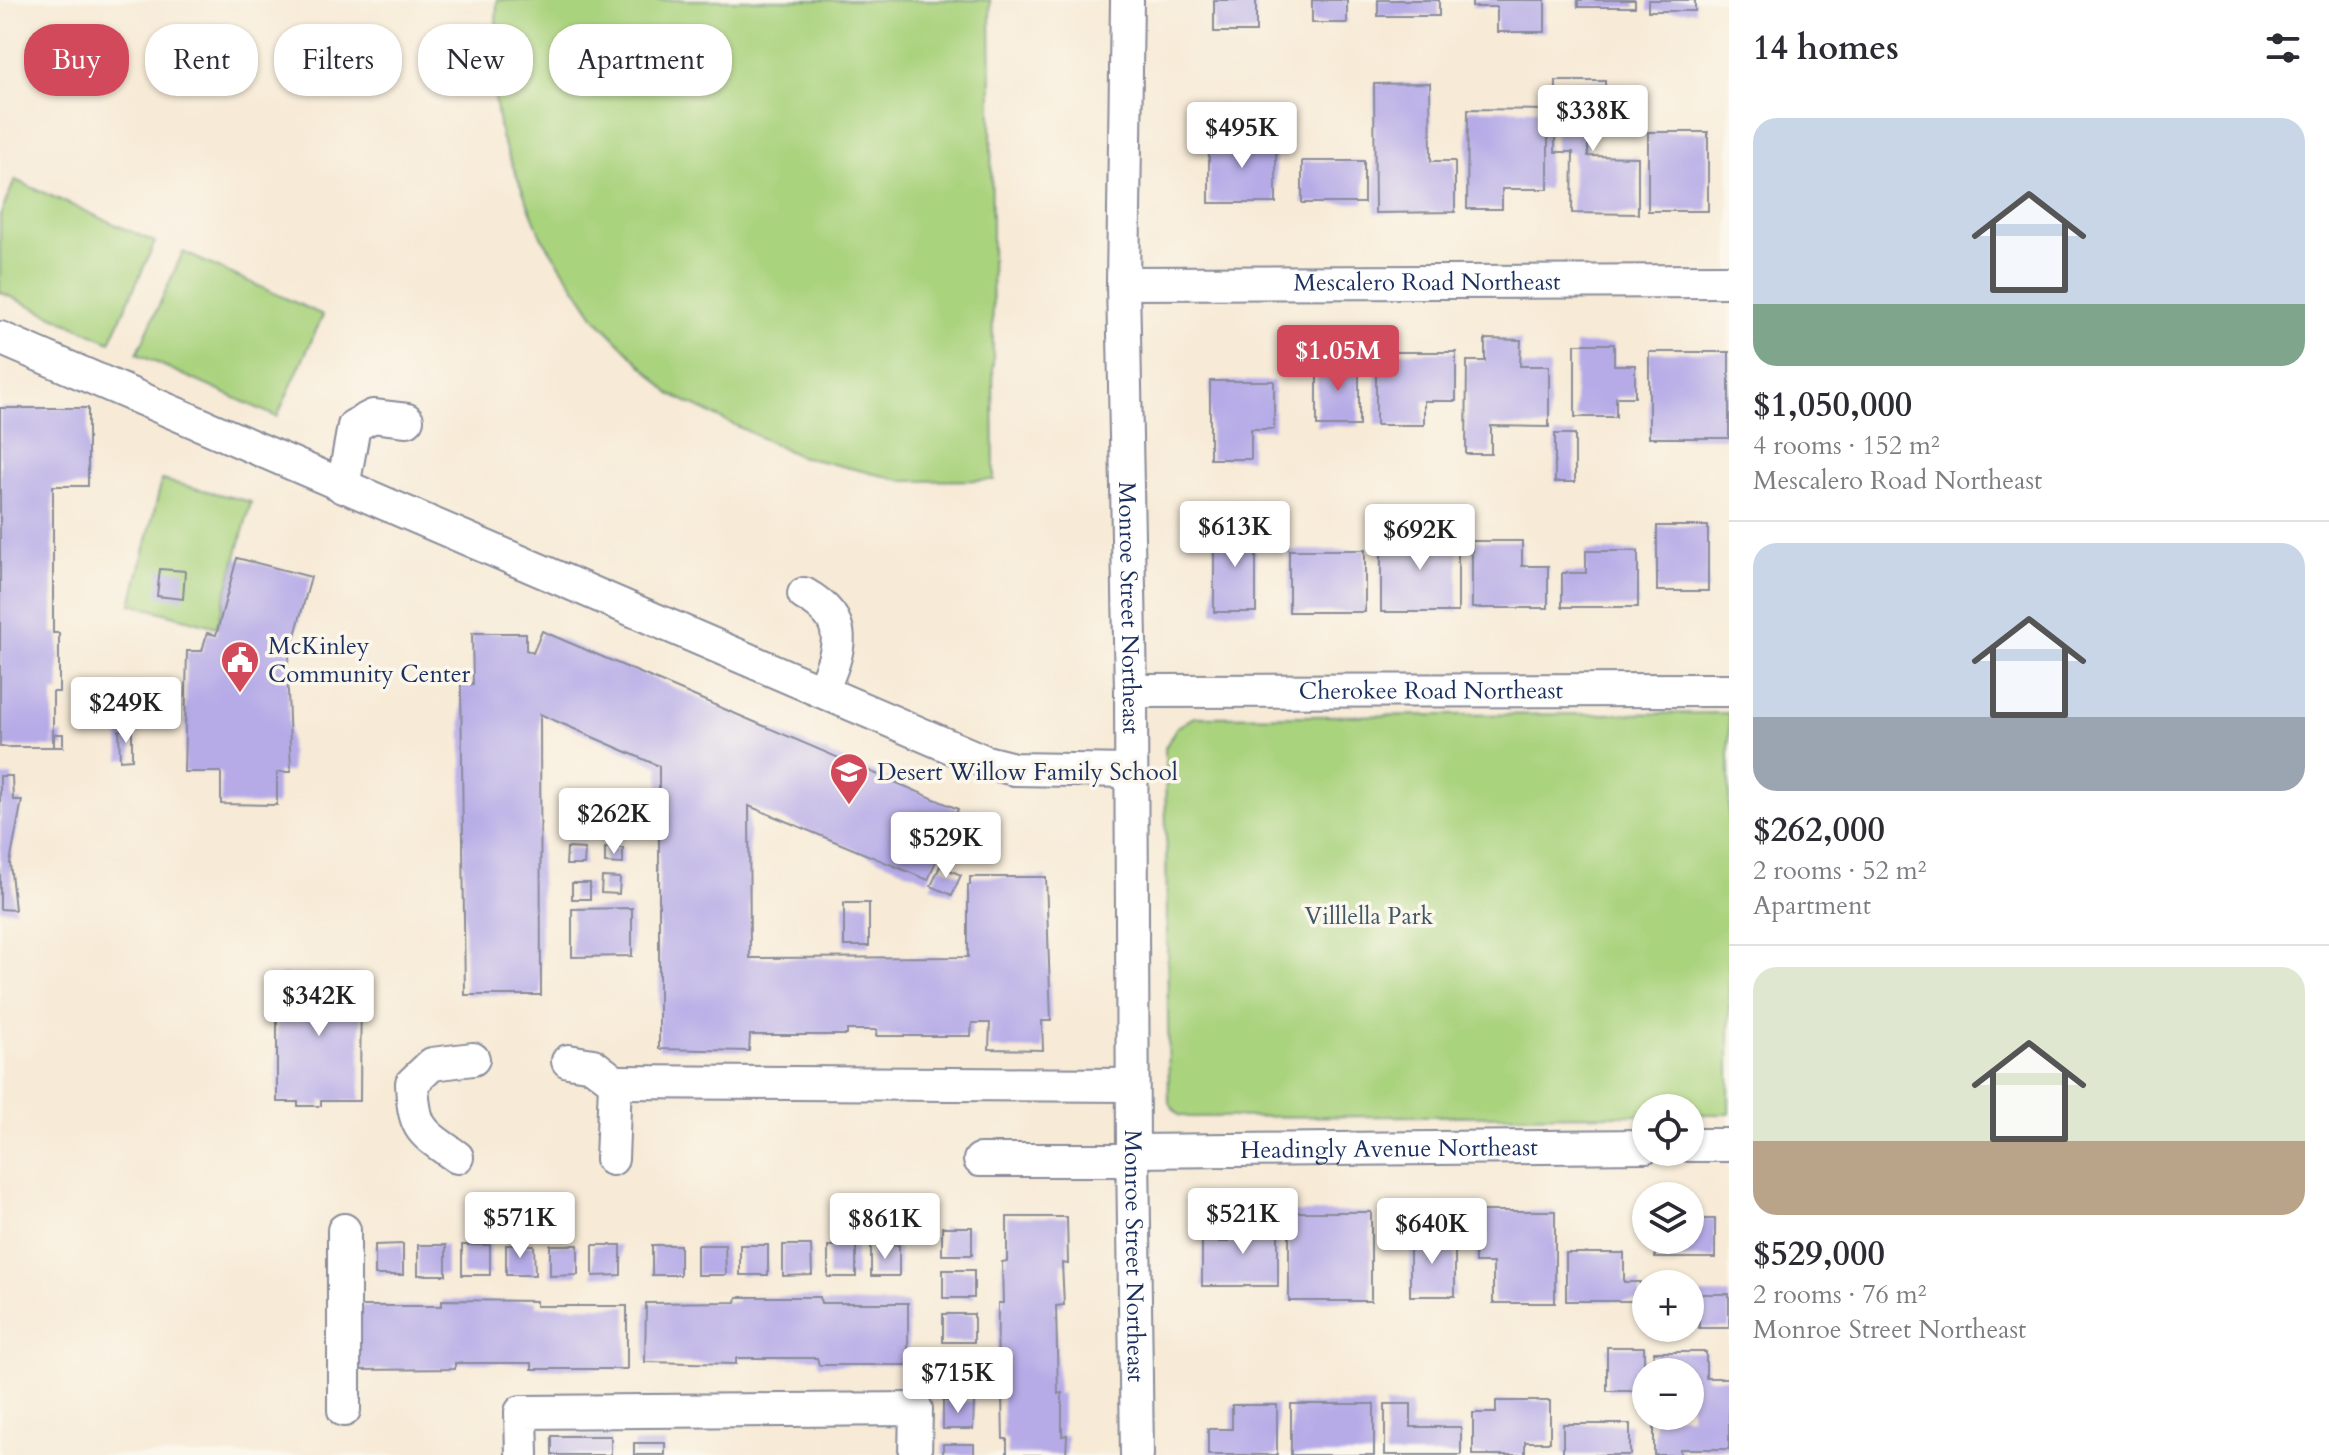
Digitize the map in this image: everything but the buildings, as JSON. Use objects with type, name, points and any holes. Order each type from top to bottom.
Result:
[{"type":"street","name":"Monroe Street Northeast","points":[[1127,0],[1123,283],[1131,691],[1137,1455]]},
{"type":"street","name":"Mescalero Road Northeast","points":[[1123,283],[1729,281]]},
{"type":"street","points":[[0,338],[986,762],[1014,769],[1131,771]]},
{"type":"street","points":[[343,487],[354,426],[373,416],[407,420]]},
{"type":"street","points":[[804,594],[824,605],[840,635],[836,657],[822,691]]},
{"type":"street","name":"Cherokee Road Northeast","points":[[1131,691],[1729,690]]},
{"type":"street","points":[[457,1157],[421,1132],[413,1106],[412,1083],[432,1064],[473,1059]]},
{"type":"street","points":[[568,1061],[593,1065],[615,1082],[1132,1085]]},
{"type":"street","points":[[612,1159],[615,1082]]},
{"type":"street","points":[[1704,1145],[1729,1145]]},
{"type":"street","name":"Headingly Avenue Northeast","points":[[980,1160],[1632,1146]]},
{"type":"street","points":[[344,1230],[344,1410]]},
{"type":"street","points":[[522,1455],[521,1412],[916,1409],[915,1455]]},
{"type":"green space","points":[[497,0],[990,0],[994,480],[905,481],[799,456],[670,394],[597,320],[541,236],[501,137],[494,96],[533,96],[533,24],[496,24]]},
{"type":"green space","points":[[15,180],[155,242],[110,342],[0,292],[0,215]]},
{"type":"green space","points":[[183,252],[323,315],[277,417],[137,354]]},
{"type":"green space","points":[[162,480],[251,502],[217,627],[131,604]]},
{"type":"green space","name":"Villlella Park","points":[[1729,713],[1729,1114],[1704,1114],[1704,1094],[1632,1094],[1632,1115],[1179,1115],[1169,1103],[1165,748],[1176,728],[1194,717]]},
{"type":"place","name":"McKinley Community Center","points":[[240,694]]},
{"type":"place","name":"Desert Willow Family School","points":[[849,806]]}]
